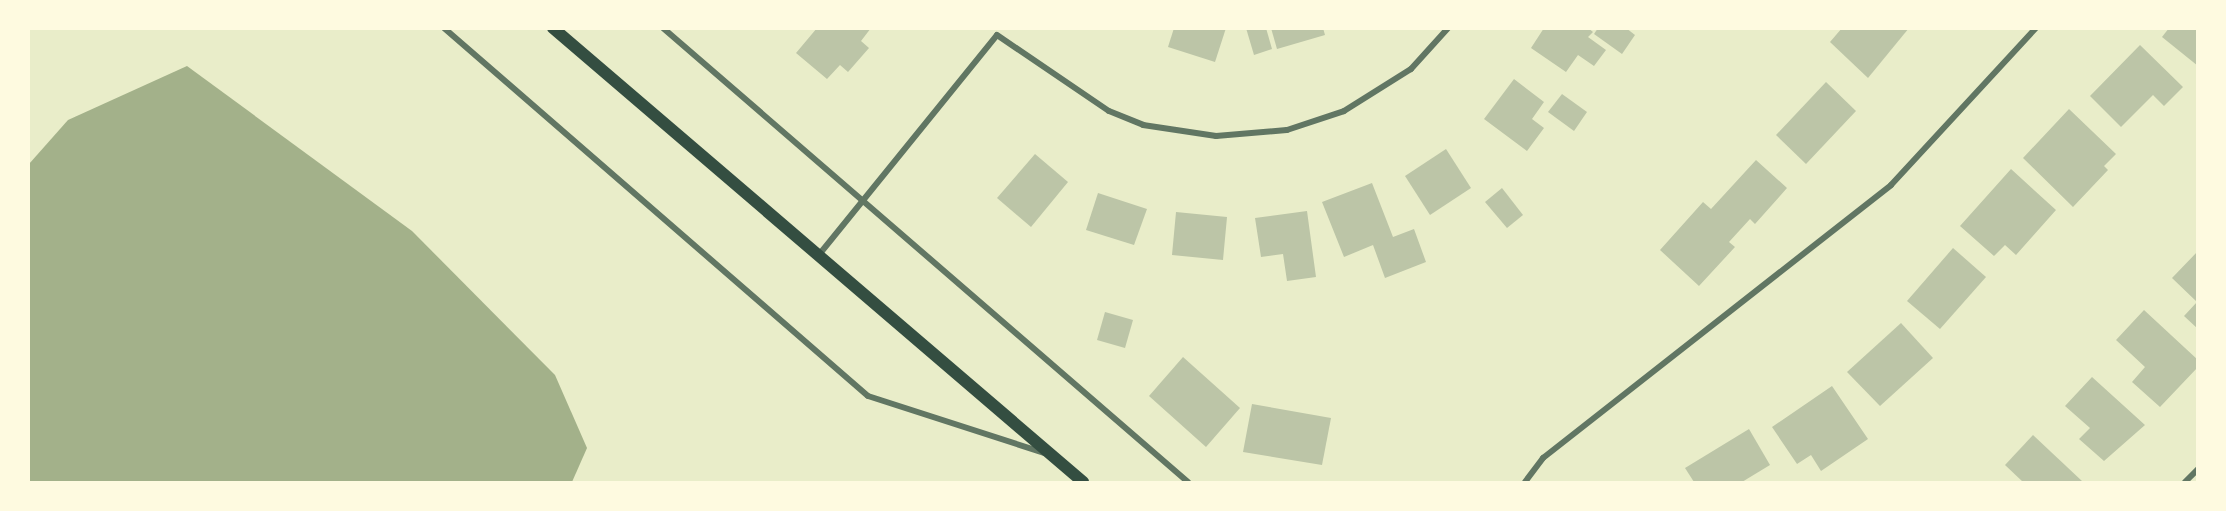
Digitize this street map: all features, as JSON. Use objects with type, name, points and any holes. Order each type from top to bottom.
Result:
[{"type":"main road","points":[[553,28],[1083,483]]},
{"type":"street","points":[[444,28],[868,396],[1050,454]]},
{"type":"street","points":[[663,28],[1188,483]]},
{"type":"street","points":[[818,256],[996,32],[1108,111],[1143,125],[1216,136],[1287,130],[1344,111],[1411,69],[1448,28]]},
{"type":"street","points":[[1525,483],[1543,458],[1891,185],[2036,28]]},
{"type":"street","points":[[2185,483],[2198,469]]},
{"type":"shaded area","points":[[187,66],[412,231],[555,375],[587,448],[572,482],[29,482],[29,164],[68,120]]},
{"type":"building","points":[[817,28],[871,28],[861,41],[869,48],[848,72],[840,65],[827,79],[796,53]]},
{"type":"building","points":[[1174,28],[1226,28],[1215,62],[1168,47]]},
{"type":"building","points":[[1246,28],[1266,28],[1272,49],[1254,55]]},
{"type":"building","points":[[1271,28],[1323,28],[1325,35],[1277,49]]},
{"type":"building","points":[[1544,28],[1588,28],[1593,32],[1588,37],[1606,50],[1594,66],[1578,55],[1566,72],[1531,48]]},
{"type":"building","points":[[1598,28],[1626,28],[1635,35],[1622,54],[1594,34]]},
{"type":"building","points":[[1842,28],[1909,28],[1868,78],[1830,42]]},
{"type":"building","points":[[2169,28],[2198,28],[2198,66],[2162,37]]},
{"type":"building","points":[[2140,45],[2183,87],[2164,106],[2153,95],[2121,127],[2090,96]]},
{"type":"building","points":[[1514,79],[1544,102],[1532,119],[1544,128],[1527,151],[1484,119]]},
{"type":"building","points":[[1826,82],[1856,111],[1806,164],[1776,135]]},
{"type":"building","points":[[1562,94],[1587,112],[1574,131],[1548,112]]},
{"type":"building","points":[[2069,109],[2116,154],[2104,166],[2108,170],[2073,207],[2023,158]]},
{"type":"building","points":[[1446,149],[1471,188],[1430,215],[1405,176]]},
{"type":"building","points":[[1035,154],[1068,182],[1031,227],[997,198]]},
{"type":"building","points":[[1756,160],[1787,188],[1755,224],[1750,219],[1729,242],[1735,247],[1699,286],[1660,250],[1703,202],[1711,209]]},
{"type":"building","points":[[2011,169],[2056,210],[2016,255],[2005,245],[1994,256],[1960,226]]},
{"type":"building","points":[[1372,183],[1393,237],[1414,229],[1426,262],[1385,278],[1373,245],[1344,257],[1322,202]]},
{"type":"building","points":[[1502,188],[1523,215],[1507,228],[1485,202]]},
{"type":"building","points":[[1098,193],[1147,209],[1134,245],[1086,230]]},
{"type":"building","points":[[1307,211],[1316,277],[1287,281],[1283,254],[1261,257],[1255,218]]},
{"type":"building","points":[[1176,212],[1227,217],[1223,260],[1172,255]]},
{"type":"building","points":[[1953,248],[1986,277],[1940,329],[1907,301]]},
{"type":"building","points":[[2198,251],[2198,329],[2184,316],[2197,302],[2172,278]]},
{"type":"building","points":[[2144,310],[2198,360],[2198,367],[2160,407],[2132,382],[2145,367],[2116,340]]},
{"type":"building","points":[[1105,312],[1133,320],[1125,348],[1097,340]]},
{"type":"building","points":[[1901,323],[1933,358],[1880,406],[1847,372]]},
{"type":"building","points":[[1183,357],[1240,408],[1206,447],[1149,396]]},
{"type":"building","points":[[2092,377],[2145,425],[2104,461],[2079,439],[2090,428],[2065,406]]},
{"type":"building","points":[[1832,386],[1868,439],[1821,471],[1811,455],[1797,464],[1772,427]]},
{"type":"building","points":[[1252,404],[1331,418],[1322,465],[1243,452]]},
{"type":"building","points":[[1749,429],[1770,465],[1742,482],[1694,482],[1685,468]]},
{"type":"building","points":[[2033,435],[2083,482],[2023,482],[2005,465]]}]
